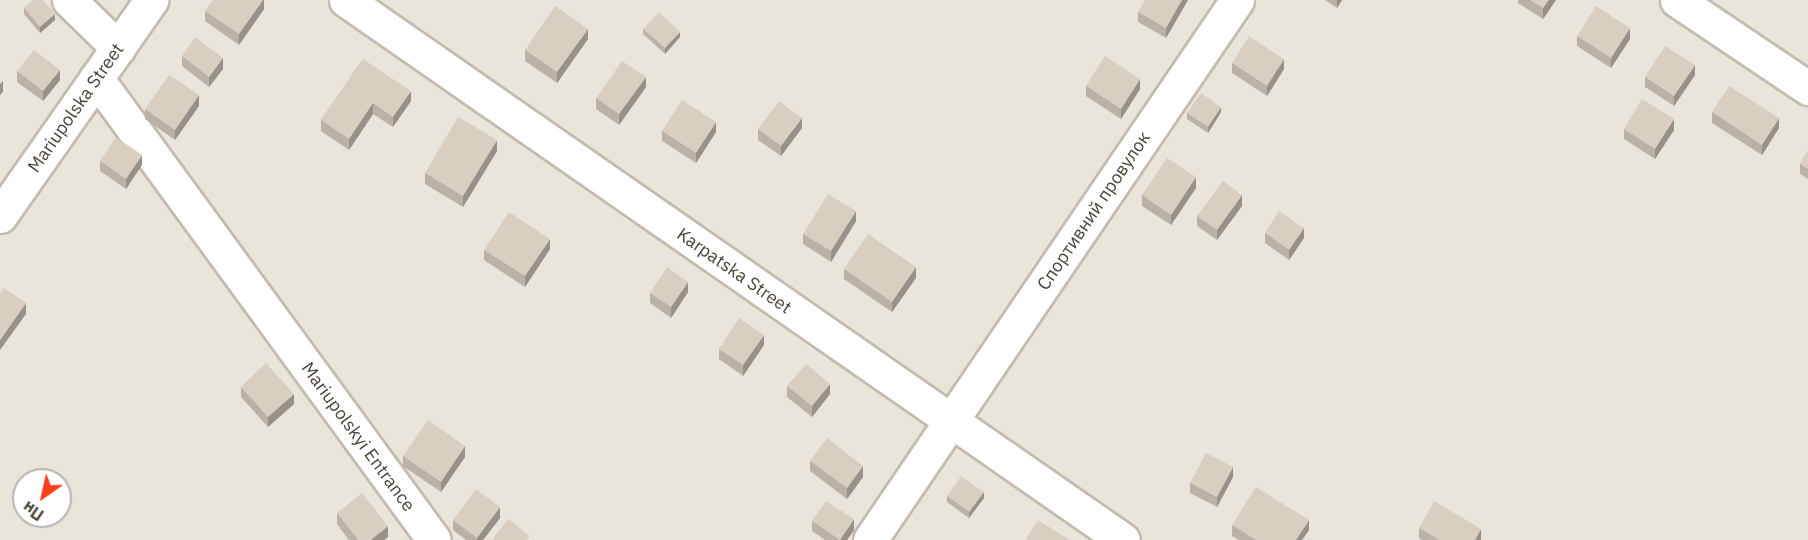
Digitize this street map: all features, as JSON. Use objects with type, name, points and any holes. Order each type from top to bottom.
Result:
[{"type":"street","points":[[69,0],[118,48]]},
{"type":"street","name":"Mariupolska Street","points":[[0,216],[151,0]]},
{"type":"street","name":"Karpatska Street","points":[[346,0],[1123,540]]},
{"type":"street","name":"Спортивний провулок","points":[[870,540],[1237,0]]},
{"type":"street","points":[[1677,0],[1808,88]]},
{"type":"street","name":"Mariupolskyi Entrance","points":[[96,78],[434,540]]},
{"type":"shaded area","points":[[0,0],[1808,0],[1808,540],[0,540]]},
{"type":"building","points":[[33,0],[43,0],[55,14],[40,27],[24,8]]},
{"type":"building","points":[[213,0],[263,0],[239,34],[205,11]]},
{"type":"building","points":[[1145,0],[1182,0],[1166,28],[1138,12]]},
{"type":"building","points":[[1530,0],[1549,0],[1543,8]]},
{"type":"building","points":[[555,6],[588,29],[557,72],[525,50]]},
{"type":"building","points":[[1596,6],[1630,28],[1611,58],[1577,36]]},
{"type":"building","points":[[659,12],[680,32],[665,48],[643,29]]},
{"type":"building","points":[[1249,36],[1284,59],[1267,86],[1232,63]]},
{"type":"building","points":[[195,37],[223,58],[209,77],[182,56]]},
{"type":"building","points":[[1665,46],[1695,65],[1674,96],[1645,77]]},
{"type":"building","points":[[34,50],[60,70],[43,91],[17,71]]},
{"type":"building","points":[[1105,56],[1140,79],[1121,109],[1086,86]]},
{"type":"building","points":[[363,59],[411,91],[393,117],[373,103],[349,139],[321,120]]},
{"type":"building","points":[[622,61],[646,77],[619,114],[596,98]]},
{"type":"building","points":[[169,75],[199,95],[175,130],[145,109]]},
{"type":"building","points":[[1729,86],[1779,118],[1762,145],[1712,112]]},
{"type":"building","points":[[1201,93],[1221,107],[1208,127],[1187,113]]},
{"type":"building","points":[[1642,99],[1674,119],[1655,149],[1624,129]]},
{"type":"building","points":[[682,100],[716,122],[696,153],[662,131]]},
{"type":"building","points":[[779,101],[802,118],[781,146],[758,129]]},
{"type":"building","points":[[458,117],[497,140],[463,196],[425,173]]},
{"type":"building","points":[[116,137],[142,155],[126,179],[100,161]]},
{"type":"building","points":[[1808,151],[1808,169],[1800,164]]},
{"type":"building","points":[[1167,158],[1196,177],[1171,215],[1142,195]]},
{"type":"building","points":[[1223,181],[1242,195],[1217,230],[1197,216]]},
{"type":"building","points":[[828,194],[856,211],[831,251],[803,234]]},
{"type":"building","points":[[1279,211],[1304,228],[1289,250],[1265,233]]},
{"type":"building","points":[[509,212],[550,239],[525,276],[484,250]]},
{"type":"building","points":[[868,234],[916,267],[892,302],[844,269]]},
{"type":"building","points":[[667,267],[688,282],[671,307],[650,293]]},
{"type":"building","points":[[4,288],[26,303],[0,340],[0,293]]},
{"type":"building","points":[[739,318],[764,335],[743,365],[719,349]]},
{"type":"building","points":[[266,363],[294,394],[268,417],[241,387]]},
{"type":"building","points":[[806,364],[830,384],[812,406],[787,386]]},
{"type":"building","points":[[428,420],[465,446],[441,482],[403,456]]},
{"type":"building","points":[[827,438],[863,466],[847,488],[810,461]]},
{"type":"building","points":[[1206,453],[1233,467],[1217,497],[1190,483]]},
{"type":"building","points":[[961,476],[984,492],[969,512],[947,496]]},
{"type":"building","points":[[1256,487],[1309,520],[1296,540],[1256,540],[1232,525]]},
{"type":"building","points":[[476,489],[500,507],[477,538],[453,520]]},
{"type":"building","points":[[362,493],[388,526],[371,540],[358,540],[337,513]]},
{"type":"building","points":[[826,501],[854,519],[840,540],[812,521]]},
{"type":"building","points":[[1434,501],[1481,529],[1475,540],[1440,540],[1419,528]]},
{"type":"building","points":[[508,519],[530,536],[526,540],[492,540]]},
{"type":"building","points":[[1038,520],[1070,540],[1025,540]]}]
